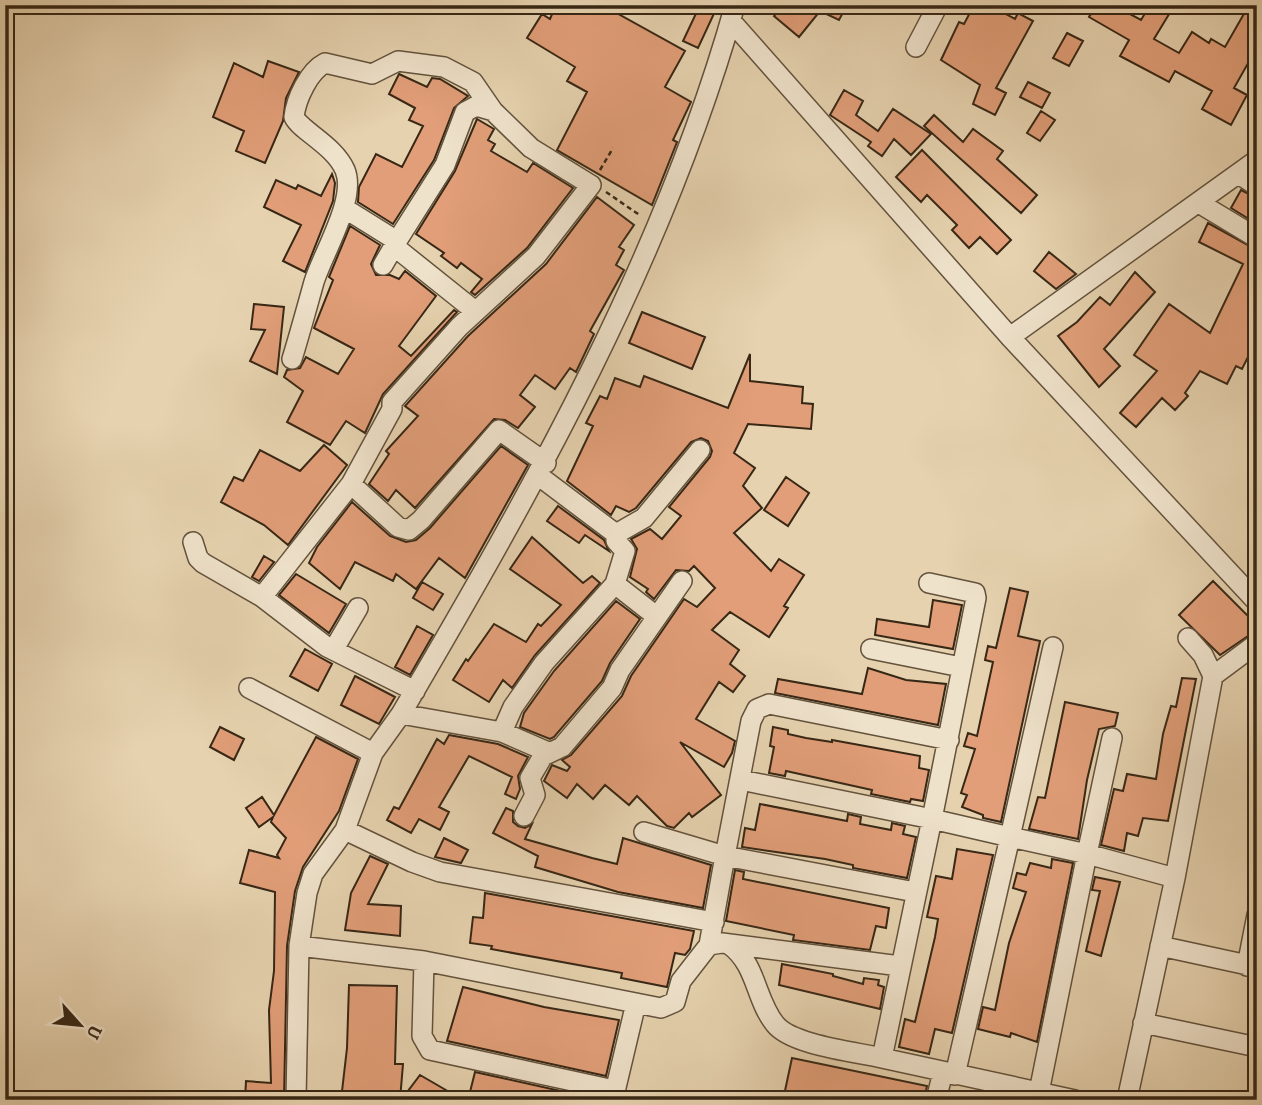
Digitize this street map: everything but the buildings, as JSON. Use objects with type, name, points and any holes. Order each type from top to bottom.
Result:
[{"type":"street","points":[[916,47],[938,5]]},
{"type":"street","points":[[296,1100],[299,946],[313,874],[345,830],[373,753],[415,691],[542,469],[627,293],[690,143],[733,13]]},
{"type":"street","points":[[733,13],[1010,337],[1257,602]]},
{"type":"street","points":[[262,597],[351,484],[392,409],[392,402],[475,311],[536,256],[591,185],[531,148],[493,111],[473,82],[444,67],[398,61],[372,74],[322,64],[306,85],[294,117],[327,144],[345,170],[347,192],[344,208],[315,279],[292,359]]},
{"type":"street","points":[[383,265],[445,165],[465,112],[476,106],[493,111]]},
{"type":"street","points":[[1010,337],[1257,160]]},
{"type":"street","points":[[1239,174],[1257,186]]},
{"type":"street","points":[[1199,203],[1257,238]]},
{"type":"street","points":[[344,208],[396,244],[475,311]]},
{"type":"street","points":[[351,484],[398,527],[409,530],[421,520],[499,430],[616,534],[616,541],[625,551],[615,584],[544,663],[513,707],[502,732]]},
{"type":"street","points":[[616,534],[644,518],[700,450]]},
{"type":"street","points":[[193,542],[198,558],[203,563],[262,597],[327,647],[415,691]]},
{"type":"street","points":[[524,816],[535,795],[530,778],[548,752],[562,747],[612,688],[656,616],[682,581]]},
{"type":"street","points":[[883,1058],[915,892],[949,740],[975,593],[929,583]]},
{"type":"street","points":[[615,584],[656,616]]},
{"type":"street","points":[[334,649],[358,608]]},
{"type":"street","points":[[1127,1100],[1175,878],[1213,676],[1203,655],[1188,638]]},
{"type":"street","points":[[936,1100],[949,1073],[1010,837],[1053,647]]},
{"type":"street","points":[[1213,676],[1252,647]]},
{"type":"street","points":[[871,649],[961,667]]},
{"type":"street","points":[[248,688],[373,753]]},
{"type":"street","points":[[299,946],[424,961],[662,1008],[675,1002],[681,981],[709,945],[753,714],[769,704],[949,740]]},
{"type":"street","points":[[401,714],[502,732],[548,752]]},
{"type":"street","points":[[1039,1092],[1112,738]]},
{"type":"street","points":[[741,780],[933,819],[1087,854],[1175,878]]},
{"type":"street","points":[[345,830],[412,862],[440,872],[714,922]]},
{"type":"street","points":[[644,832],[725,856],[915,892]]},
{"type":"street","points":[[1160,946],[1252,967],[1257,915]]},
{"type":"street","points":[[709,945],[730,945],[900,967]]},
{"type":"street","points":[[730,945],[748,963],[772,1019],[786,1034],[1075,1100]]},
{"type":"street","points":[[424,961],[422,1036],[430,1050],[613,1095],[636,1003]]},
{"type":"street","points":[[1143,1023],[1257,1047]]},
{"type":"path","points":[[613,148],[591,185],[655,225]]}]
